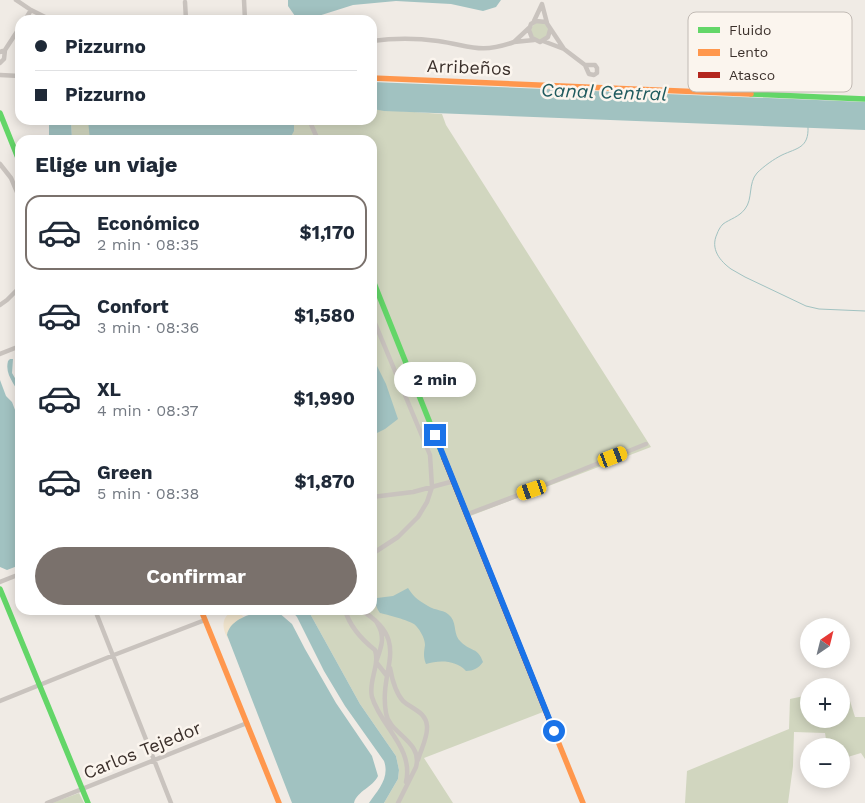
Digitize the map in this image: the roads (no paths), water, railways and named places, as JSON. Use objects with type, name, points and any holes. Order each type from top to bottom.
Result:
[{"type":"street","points":[[16,0],[41,15]]},
{"type":"street","points":[[244,0],[245,15]]},
{"type":"street","points":[[185,1],[186,15]]},
{"type":"street","points":[[514,42],[530,27],[542,2]]},
{"type":"street","points":[[542,2],[550,30],[564,49],[585,65]]},
{"type":"street","points":[[28,15],[31,10]]},
{"type":"street","points":[[533,22],[543,21],[548,24]]},
{"type":"street","points":[[530,27],[529,33],[535,40]]},
{"type":"street","points":[[543,41],[548,37],[550,30]]},
{"type":"street","points":[[0,63],[4,60],[2,51],[15,34]]},
{"type":"street","points":[[377,41],[422,39],[482,49],[514,42],[535,40],[564,49]]},
{"type":"street","points":[[0,76],[15,76]]},
{"type":"street","name":"Arribeños","points":[[377,78],[688,91]]},
{"type":"street","name":"Arribeños","points":[[701,92],[865,99]]},
{"type":"street","points":[[0,113],[15,150]]},
{"type":"street","points":[[0,164],[11,178],[15,187]]},
{"type":"street","points":[[377,290],[583,803]]},
{"type":"street","points":[[0,305],[15,292]]},
{"type":"street","points":[[377,328],[430,454],[432,487],[427,502],[418,517],[398,537],[378,550]]},
{"type":"street","points":[[0,354],[15,348]]},
{"type":"street","points":[[468,514],[646,444]]},
{"type":"street","points":[[377,496],[413,492],[454,481]]},
{"type":"street","points":[[0,582],[15,576]]},
{"type":"street","points":[[0,589],[88,803]]},
{"type":"street","points":[[98,615],[172,803]]},
{"type":"street","points":[[203,615],[279,803]]},
{"type":"street","points":[[347,615],[351,625],[361,639],[375,650],[376,662],[387,676]]},
{"type":"street","points":[[370,615],[384,627],[391,652],[384,698],[386,715],[391,724],[412,746],[417,761]]},
{"type":"street","points":[[373,617],[383,636],[372,681],[372,695],[376,706],[405,754],[408,764],[405,789]]},
{"type":"street","points":[[0,702],[205,620]]},
{"type":"street","points":[[390,664],[392,679],[402,700],[417,710],[427,724],[426,734],[417,761],[398,803]]},
{"type":"street","name":"Carlos Tejedor","points":[[47,803],[247,723]]},
{"type":"water","points":[[288,0],[501,0],[496,7],[483,11],[451,4],[396,1],[353,5],[321,15],[294,15],[288,6]]},
{"type":"water","name":"Canal Central","points":[[377,82],[865,102],[865,130],[377,110]]},
{"type":"water","points":[[49,125],[71,125],[72,135],[49,135]]},
{"type":"water","points":[[88,125],[294,125],[292,135],[90,135]]},
{"type":"water","points":[[13,359],[12,373],[15,378],[15,386],[8,372],[8,361]]},
{"type":"water","points":[[377,366],[386,384],[398,419],[377,433]]},
{"type":"water","points":[[0,380],[6,396],[12,402],[15,410],[15,567],[7,570],[0,567]]},
{"type":"water","points":[[408,588],[421,602],[431,608],[449,614],[459,639],[481,657],[483,662],[480,666],[466,671],[462,667],[447,662],[426,664],[424,657],[425,642],[418,628],[408,621],[380,613],[377,608],[377,598],[393,596]]},
{"type":"water","points":[[248,615],[282,615],[292,624],[336,703],[372,756],[378,776],[373,783],[358,795],[354,803],[292,803],[227,635],[229,629],[237,621]]},
{"type":"water","points":[[295,615],[311,615],[360,704],[396,756],[399,770],[398,779],[384,803],[369,803],[384,778],[384,761],[345,706],[324,671]]},
{"type":"waterway","points":[[808,127],[808,134],[801,146],[782,155],[757,173],[752,181],[749,201],[745,209],[721,226],[715,239],[715,250],[723,262],[731,269],[806,306],[819,309],[865,311]]}]
